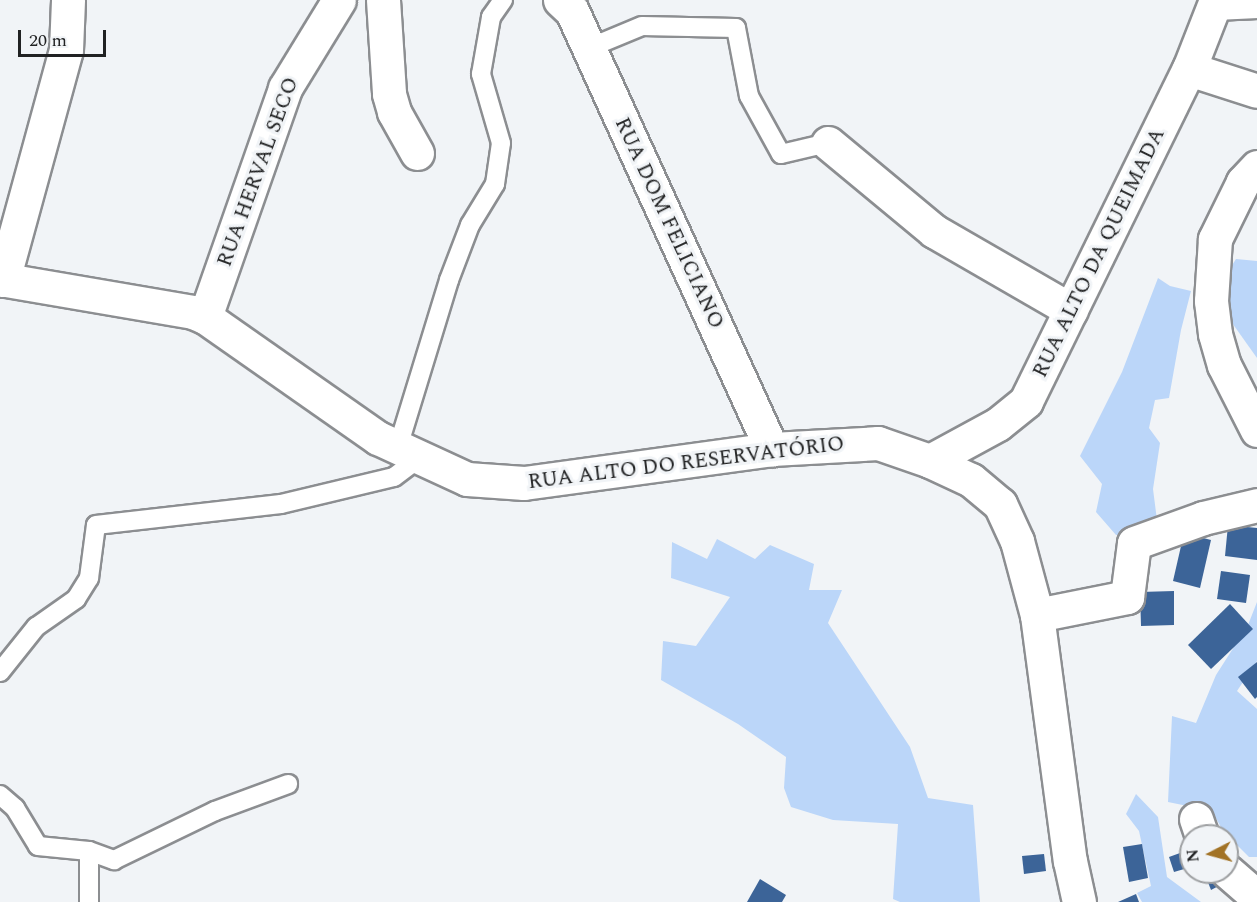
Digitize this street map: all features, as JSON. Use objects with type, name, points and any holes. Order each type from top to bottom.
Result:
[{"type":"street","points":[[1,280],[66,50],[68,0]]},
{"type":"street","name":"RUA HERVAL SECO","points":[[205,317],[285,88],[339,0]]},
{"type":"street","points":[[383,0],[389,94],[394,112],[417,153]]},
{"type":"street","name":"RUA DOM FELICIANO","points":[[560,0],[572,11],[772,449]]},
{"type":"street","points":[[1216,1],[1257,1]]},
{"type":"street","name":"RUA ALTO DA QUEIMADA","points":[[930,461],[998,424],[1026,401],[1189,69],[1216,1]]},
{"type":"street","points":[[1189,69],[1257,92]]},
{"type":"street","points":[[828,143],[934,231],[1071,310]]},
{"type":"street","points":[[1257,167],[1243,182],[1215,238],[1211,302],[1215,334],[1224,365],[1257,430]]},
{"type":"street","name":"RUA ALTO DO RESERVATÓRIO","points":[[1,280],[193,312],[205,317],[358,424],[467,479],[524,483],[772,449],[878,443],[930,461],[971,480],[1000,504],[1017,541],[1037,615],[1070,861],[1079,902]]},
{"type":"street","points":[[1037,615],[1128,597],[1134,543],[1203,519],[1257,505]]},
{"type":"street","points":[[1239,881],[1257,897]]},
{"type":"lane","points":[[0,672],[36,627],[76,599],[89,578],[96,525],[281,504],[394,477],[410,452],[449,280],[470,225],[495,184],[501,143],[481,74],[491,17],[503,0]]},
{"type":"lane","points":[[589,48],[642,26],[736,28],[749,96],[782,154],[828,143]]},
{"type":"lane","points":[[0,795],[15,808],[38,846],[89,851],[114,860],[215,810],[288,784]]},
{"type":"lane","points":[[89,851],[89,902]]},
{"type":"shaded area","points":[[1236,259],[1257,261],[1257,358],[1225,313],[1223,280]]},
{"type":"shaded area","points":[[1158,278],[1170,286],[1191,291],[1181,330],[1169,398],[1155,400],[1149,428],[1160,443],[1153,489],[1158,528],[1116,535],[1096,512],[1102,484],[1080,456],[1122,372]]},
{"type":"shaded area","points":[[717,539],[755,559],[770,545],[814,564],[809,590],[842,590],[828,623],[910,747],[928,798],[973,805],[980,902],[900,902],[893,899],[898,824],[833,820],[791,807],[784,788],[786,757],[738,724],[661,680],[663,641],[696,646],[730,597],[671,578],[672,542],[707,559]]},
{"type":"shaded area","points":[[1257,602],[1257,661],[1237,691],[1257,709],[1257,857],[1249,857],[1239,847],[1239,824],[1219,824],[1212,811],[1168,802],[1172,716],[1196,723],[1216,675],[1248,625]]},
{"type":"shaded area","points":[[1136,794],[1158,817],[1167,877],[1201,902],[1142,902],[1137,893],[1151,886],[1139,831],[1126,814]]},
{"type":"building","points":[[1228,525],[1257,528],[1257,560],[1225,556]]},
{"type":"building","points":[[1184,533],[1211,540],[1200,588],[1173,581]]},
{"type":"building","points":[[1221,571],[1250,575],[1246,603],[1217,599]]},
{"type":"building","points":[[1174,591],[1174,625],[1141,626],[1140,592]]},
{"type":"building","points":[[1230,604],[1253,629],[1211,669],[1188,645]]},
{"type":"building","points":[[1257,662],[1257,697],[1255,699],[1238,677]]},
{"type":"building","points":[[1142,844],[1148,878],[1129,882],[1123,847]]},
{"type":"building","points":[[1179,853],[1179,871],[1174,872],[1169,857]]},
{"type":"building","points":[[1044,854],[1046,871],[1024,874],[1022,856]]},
{"type":"building","points":[[760,879],[786,895],[782,902],[747,902]]},
{"type":"building","points":[[1209,884],[1222,884],[1211,890]]},
{"type":"building","points":[[1136,894],[1139,902],[1118,902]]}]
